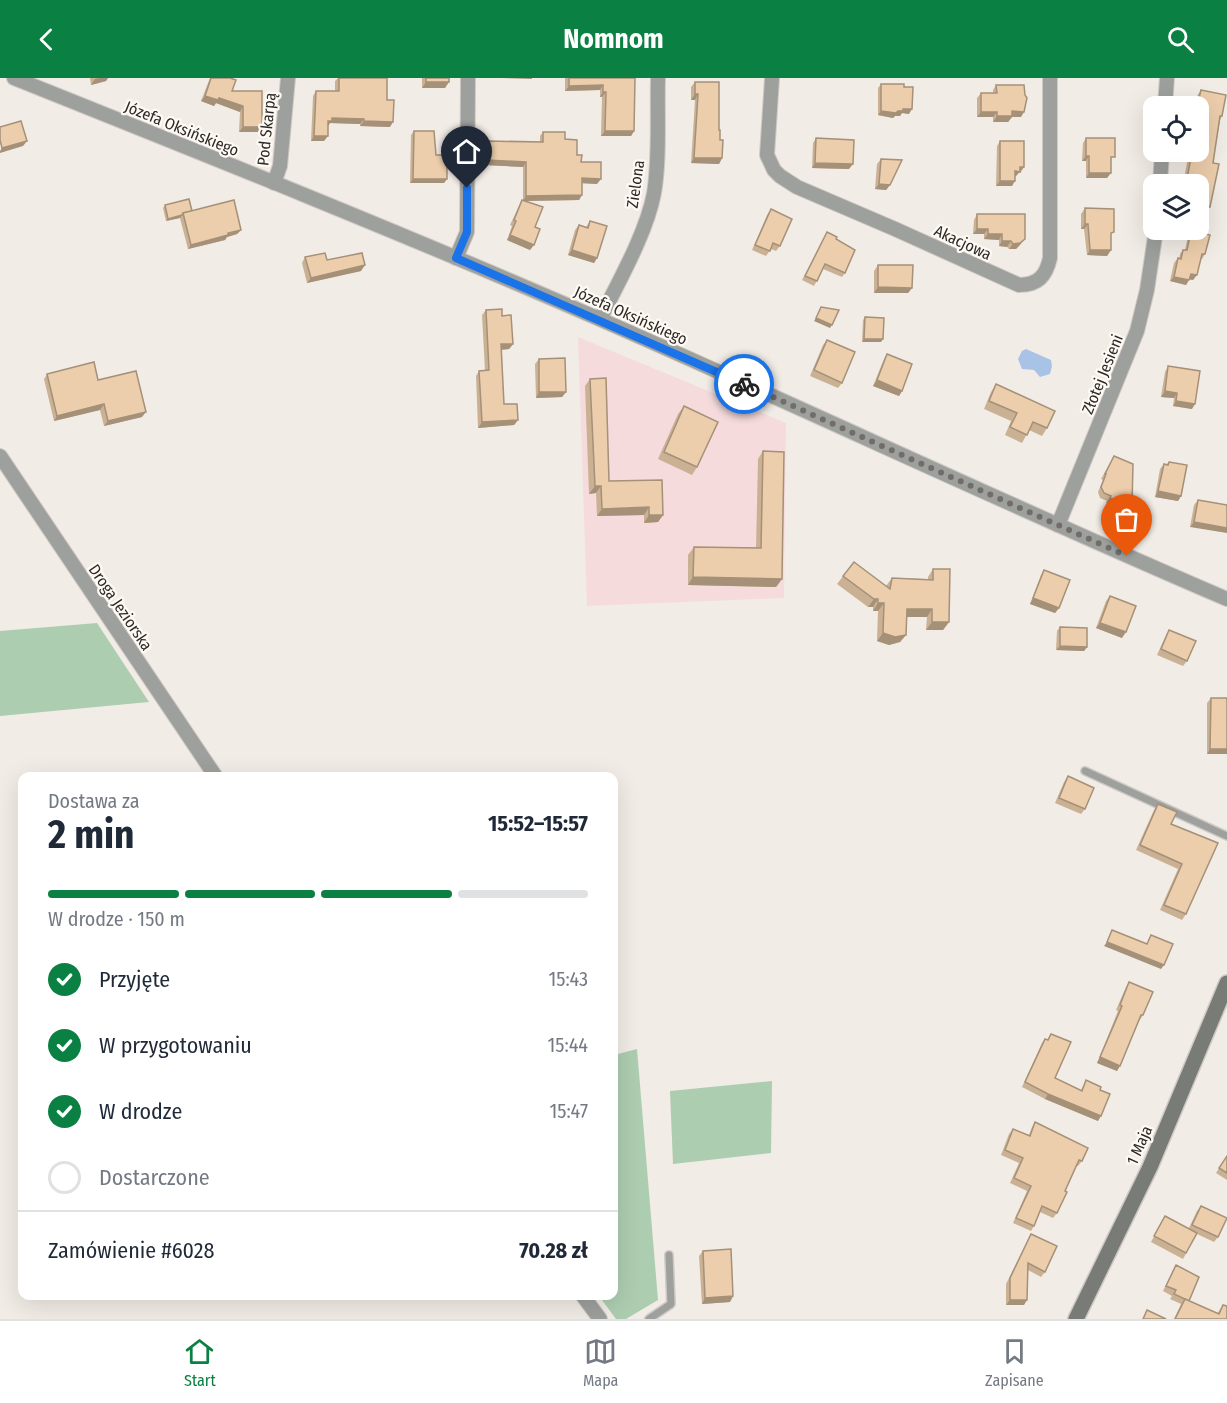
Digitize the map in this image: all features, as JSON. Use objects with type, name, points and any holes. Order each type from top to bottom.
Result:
[{"type":"main road","name":"1 Maja","points":[[1076,1319],[1150,1167],[1227,983]]},
{"type":"street","name":"Józefa Oksińskiego","points":[[14,78],[600,319],[1227,599]]},
{"type":"street","name":"Pod Skarpą","points":[[274,183],[281,159],[288,78]]},
{"type":"street","points":[[456,258],[467,232],[468,78]]},
{"type":"street","name":"Zielona","points":[[600,319],[651,208],[656,170],[658,78]]},
{"type":"street","name":"Akacjowa","points":[[772,78],[767,155],[774,171],[797,187],[1019,285],[1028,285],[1038,281],[1047,272],[1050,258],[1050,78]]},
{"type":"street","points":[[1166,96],[1167,78]]},
{"type":"street","name":"Złotej Jesieni","points":[[1058,525],[1137,331],[1147,290],[1154,240]]},
{"type":"street","name":"Droga Jeziorska","points":[[0,456],[213,772]]},
{"type":"street","points":[[586,1300],[600,1319]]},
{"type":"lane","points":[[1085,771],[1227,836]]},
{"type":"lane","points":[[649,1319],[671,1304],[669,1255]]},
{"type":"shaded area","points":[[578,337],[786,423],[784,598],[587,606]]},
{"type":"green space","points":[[97,623],[149,702],[0,716],[0,631]]},
{"type":"green space","points":[[637,1049],[658,1300],[626,1319],[616,1319],[602,1300],[618,1300],[618,1054]]},
{"type":"green space","points":[[772,1081],[771,1153],[673,1164],[670,1091]]},
{"type":"water","points":[[1026,349],[1051,360],[1050,374],[1040,377],[1034,370],[1022,369],[1018,359],[1022,351]]},
{"type":"building","points":[[211,78],[236,80],[232,91],[262,91],[262,127],[243,127],[243,106],[205,96]]},
{"type":"building","points":[[339,78],[387,78],[387,100],[394,100],[393,122],[332,118],[332,121],[328,121],[328,136],[314,136],[316,91],[339,91]]},
{"type":"building","points":[[426,78],[449,78],[449,82],[426,82]]},
{"type":"building","points":[[569,78],[635,78],[634,131],[605,131],[606,92],[603,92],[603,85],[569,86]]},
{"type":"building","points":[[695,82],[719,82],[719,130],[720,140],[723,140],[722,158],[694,158],[698,94],[695,94]]},
{"type":"building","points":[[881,84],[904,84],[904,87],[913,87],[912,109],[903,109],[896,113],[881,111]]},
{"type":"building","points":[[996,85],[1024,85],[1027,98],[1024,112],[1012,111],[1012,116],[997,116],[997,112],[981,112],[981,93],[997,93]]},
{"type":"building","points":[[1201,90],[1226,95],[1222,116],[1220,116],[1213,163],[1219,164],[1210,207],[1209,174],[1188,174],[1190,162],[1209,162],[1209,96],[1200,96]]},
{"type":"building","points":[[21,121],[27,141],[2,148],[0,127]]},
{"type":"building","points":[[414,131],[434,131],[436,155],[447,155],[447,179],[413,179]]},
{"type":"building","points":[[543,132],[565,132],[565,139],[577,140],[577,155],[582,155],[581,162],[601,162],[601,179],[582,178],[582,195],[526,196],[526,162],[487,160],[487,141],[543,142]]},
{"type":"building","points":[[816,138],[854,140],[853,164],[815,163]]},
{"type":"building","points":[[1086,138],[1115,138],[1115,157],[1111,157],[1111,173],[1089,173]]},
{"type":"building","points":[[1000,141],[1024,141],[1024,167],[1020,167],[1020,172],[1015,171],[1015,181],[1000,181]]},
{"type":"building","points":[[881,159],[902,160],[890,185],[879,184]]},
{"type":"building","points":[[189,199],[192,211],[168,219],[165,205]]},
{"type":"building","points":[[234,200],[241,230],[191,245],[183,213]]},
{"type":"building","points":[[522,200],[543,207],[535,227],[540,229],[534,245],[510,235]]},
{"type":"building","points":[[1085,208],[1114,209],[1111,250],[1090,250],[1088,224],[1085,224]]},
{"type":"building","points":[[771,209],[792,219],[780,246],[773,243],[770,251],[755,245]]},
{"type":"building","points":[[977,214],[1025,214],[1025,239],[1013,244],[1011,241],[1002,241],[1002,234],[988,234],[988,229],[977,229]]},
{"type":"building","points":[[590,221],[607,226],[597,258],[572,250],[579,225],[588,228]]},
{"type":"building","points":[[827,232],[855,250],[845,273],[825,264],[817,281],[805,276]]},
{"type":"building","points":[[1189,240],[1209,240],[1205,254],[1202,254],[1197,275],[1191,274],[1189,280],[1174,277],[1178,258],[1181,259],[1183,250],[1187,250]]},
{"type":"building","points":[[325,253],[327,260],[362,253],[365,265],[311,278],[305,257]]},
{"type":"building","points":[[878,265],[913,265],[912,288],[878,287]]},
{"type":"building","points":[[821,307],[839,310],[832,325],[816,318]]},
{"type":"building","points":[[502,309],[502,316],[511,315],[513,344],[501,344],[504,404],[517,404],[518,420],[482,422],[479,371],[489,370],[486,310]]},
{"type":"building","points":[[865,317],[884,318],[883,339],[864,339]]},
{"type":"building","points":[[827,340],[855,352],[842,383],[814,370]]},
{"type":"building","points":[[887,354],[912,364],[902,391],[877,380]]},
{"type":"building","points":[[565,358],[566,392],[539,392],[539,359]]},
{"type":"building","points":[[94,362],[98,380],[136,371],[146,412],[108,421],[104,404],[57,416],[47,374]]},
{"type":"building","points":[[1168,366],[1200,371],[1195,404],[1176,401],[1177,393],[1165,391]]},
{"type":"building","points":[[606,378],[609,481],[662,480],[663,515],[649,515],[649,507],[602,509],[601,486],[595,486],[590,379]]},
{"type":"building","points":[[996,384],[1055,411],[1047,428],[1033,422],[1027,435],[1010,427],[1017,413],[989,401]]},
{"type":"building","points":[[684,406],[718,422],[697,467],[664,452]]},
{"type":"building","points":[[763,451],[784,452],[782,579],[693,577],[694,547],[761,548]]},
{"type":"building","points":[[1114,456],[1133,464],[1132,504],[1127,502],[1126,505],[1110,498],[1111,496],[1104,493],[1101,487]]},
{"type":"building","points":[[1169,462],[1187,465],[1181,496],[1158,491],[1164,464],[1168,465]]},
{"type":"building","points":[[1198,500],[1227,505],[1227,528],[1194,522]]},
{"type":"building","points":[[854,562],[890,589],[892,578],[933,580],[933,569],[950,569],[949,622],[932,622],[932,609],[907,609],[906,635],[895,637],[883,633],[884,603],[878,603],[878,599],[874,599],[843,576]]},
{"type":"building","points":[[1044,570],[1070,580],[1059,608],[1033,598]]},
{"type":"building","points":[[1110,596],[1136,606],[1126,632],[1100,623]]},
{"type":"building","points":[[1060,627],[1087,628],[1087,647],[1060,646]]},
{"type":"building","points":[[1169,630],[1196,641],[1187,661],[1161,649]]},
{"type":"building","points":[[1211,698],[1227,698],[1227,749],[1210,749]]},
{"type":"building","points":[[1068,776],[1094,788],[1085,809],[1059,798]]},
{"type":"building","points":[[1158,804],[1177,812],[1171,824],[1218,843],[1186,914],[1164,905],[1182,864],[1140,845]]},
{"type":"building","points":[[1112,930],[1147,944],[1151,935],[1173,944],[1164,965],[1107,942]]},
{"type":"building","points":[[1129,982],[1153,992],[1120,1066],[1100,1057],[1122,1006],[1120,1005]]},
{"type":"building","points":[[1051,1034],[1071,1042],[1055,1078],[1082,1091],[1086,1080],[1110,1094],[1101,1116],[1025,1082],[1045,1039],[1048,1040]]},
{"type":"building","points":[[1035,1122],[1088,1148],[1082,1161],[1079,1160],[1057,1213],[1042,1206],[1034,1226],[1016,1218],[1031,1186],[1014,1178],[1023,1158],[1005,1150],[1013,1129],[1030,1136]]},
{"type":"building","points":[[1227,1156],[1227,1173],[1219,1168]]},
{"type":"building","points":[[1201,1206],[1227,1218],[1218,1237],[1192,1225]]},
{"type":"building","points":[[1165,1216],[1197,1233],[1186,1253],[1154,1236]]},
{"type":"building","points":[[1031,1234],[1057,1246],[1045,1272],[1028,1263],[1027,1300],[1010,1300],[1010,1278]]},
{"type":"building","points":[[731,1249],[733,1296],[705,1298],[703,1251]]},
{"type":"building","points":[[1176,1265],[1199,1277],[1189,1301],[1174,1294],[1176,1290],[1166,1286]]},
{"type":"building","points":[[1185,1299],[1219,1314],[1223,1305],[1227,1306],[1227,1319],[1175,1319]]},
{"type":"building","points":[[1147,1310],[1166,1319],[1143,1319]]},
{"type":"way so far","points":[[744,384],[1127,556]]},
{"type":"route","points":[[467,188],[467,232],[456,258],[600,319],[744,384]]}]
